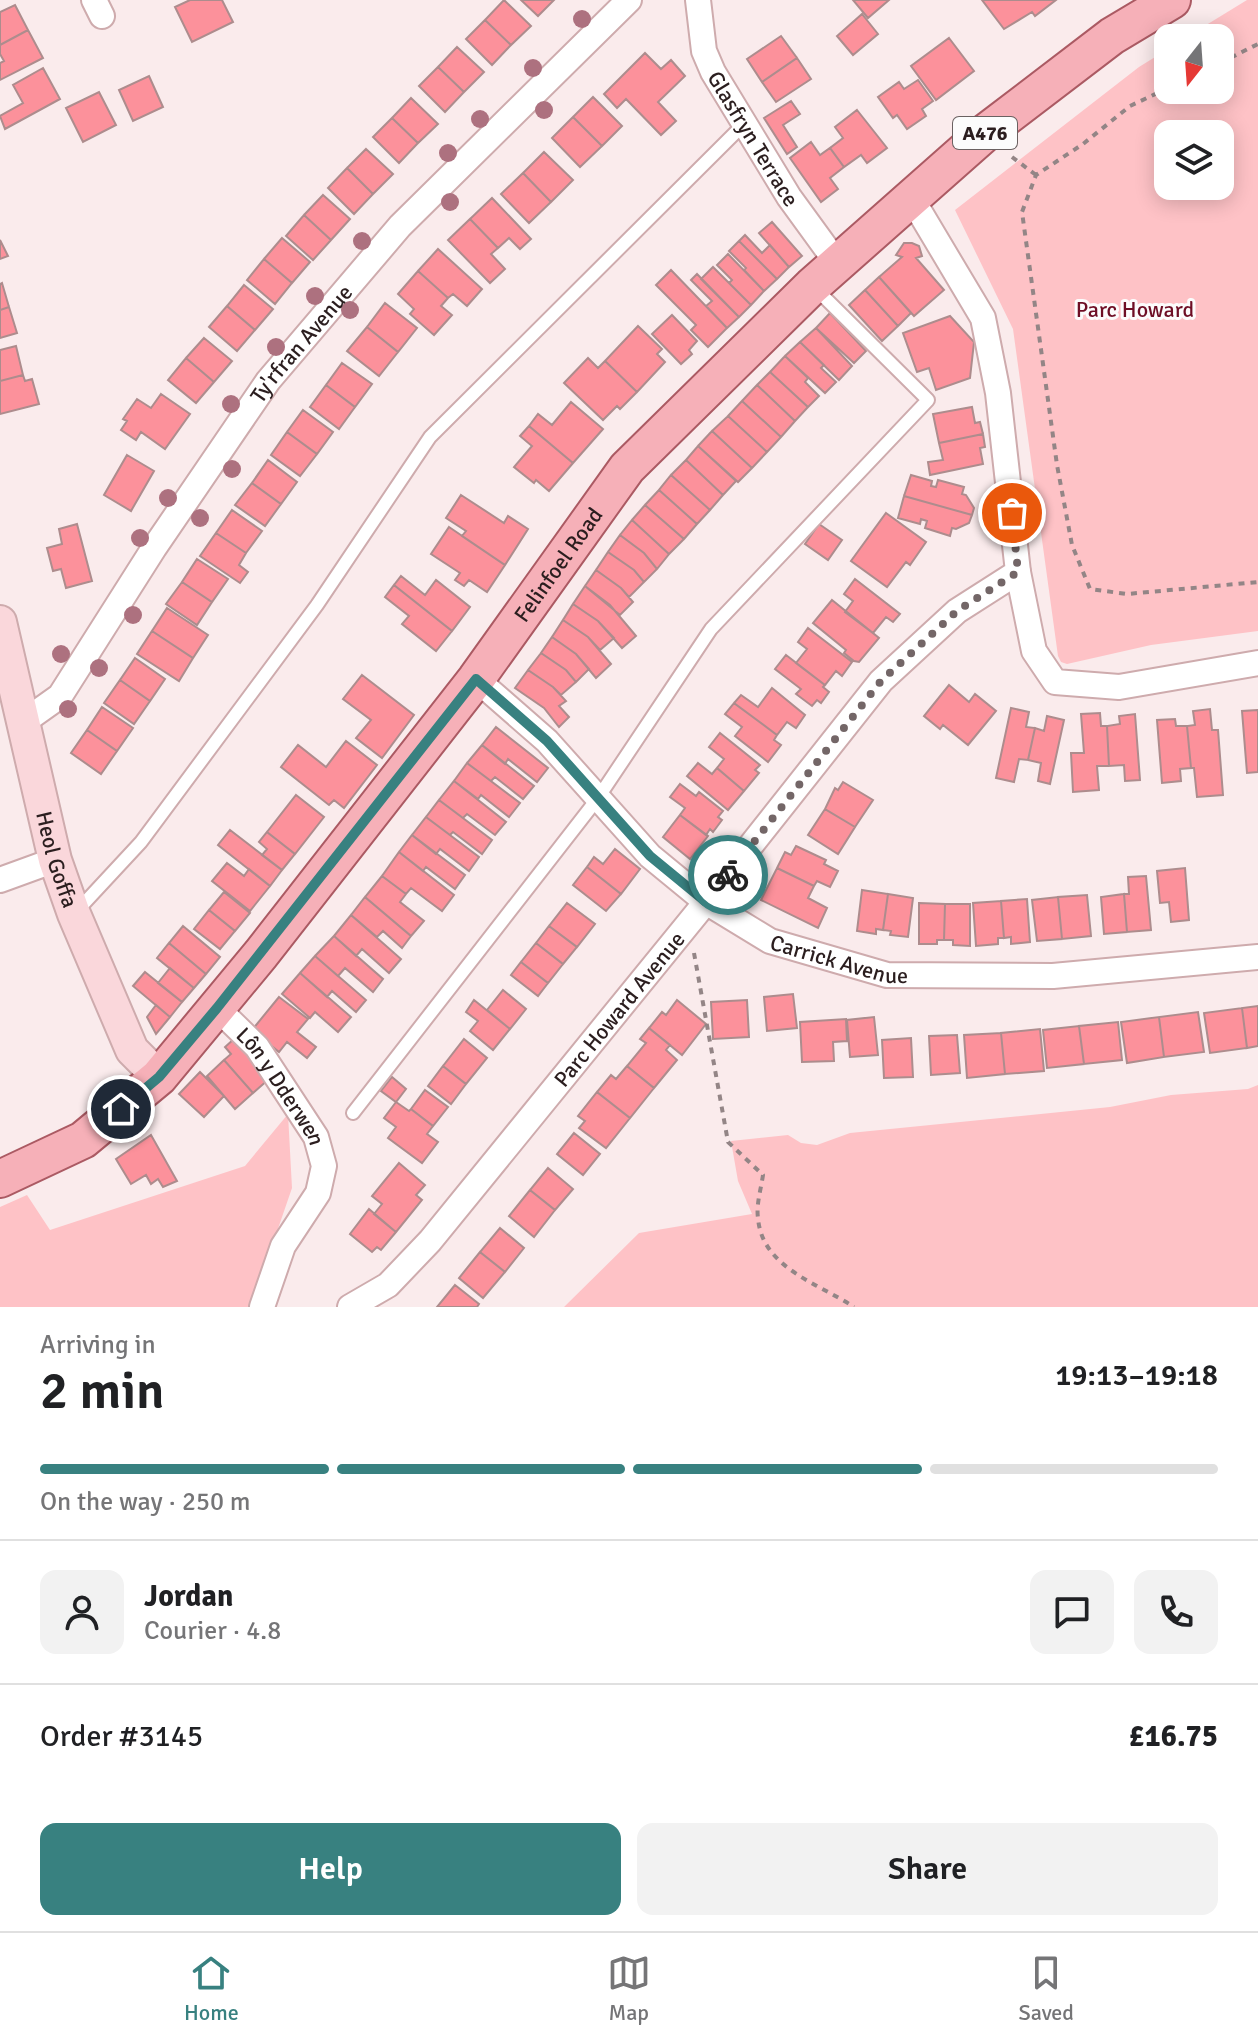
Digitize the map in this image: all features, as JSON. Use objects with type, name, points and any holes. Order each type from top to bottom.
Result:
[{"type":"main road","name":"Felinfoel Road","points":[[0,1179],[83,1140],[159,1077],[476,679],[627,468],[825,274],[985,133],[1112,36],[1172,0]]},
{"type":"street","name":"Ty'rfran Avenue","points":[[22,723],[60,696],[154,548],[278,369],[400,226],[629,0]]},
{"type":"street","name":"Glasfryn Terrace","points":[[698,0],[704,51],[789,197],[825,274]]},
{"type":"street","points":[[912,199],[983,318],[998,393],[1018,572],[1034,651],[1055,682],[1119,687],[1258,663]]},
{"type":"street","name":"Parc Howard Avenue","points":[[350,1307],[388,1285],[430,1241],[881,681],[957,611],[1018,572]]},
{"type":"street","name":"Heol Goffa","points":[[0,622],[55,860],[74,914],[132,1050],[159,1077]]},
{"type":"street","name":"Carrick Avenue","points":[[476,679],[547,741],[650,856],[706,902],[770,941],[887,975],[1053,976],[1258,957]]},
{"type":"street","points":[[0,880],[55,860]]},
{"type":"street","name":"Lôn y Dderwen","points":[[217,1008],[257,1047],[316,1137],[324,1166],[318,1193],[283,1246],[262,1307]]},
{"type":"lane","points":[[74,914],[150,830],[317,605],[430,437],[744,124]]},
{"type":"lane","points":[[353,1113],[598,798],[711,629],[928,400],[825,274]]},
{"type":"path","points":[[1234,56],[1258,44]]},
{"type":"path","points":[[1154,95],[1130,106],[1083,144],[1036,175],[1022,212],[1057,465],[1072,545],[1090,589],[1127,594],[1258,582]]},
{"type":"path","points":[[1012,157],[1036,175]]},
{"type":"path","points":[[680,934],[692,943],[728,1142],[763,1175],[757,1217],[762,1242],[792,1272],[854,1307]]},
{"type":"green space","name":"Parc Howard","points":[[1247,0],[1258,0],[1258,631],[1151,645],[1067,664],[1061,662],[1058,656],[1013,329],[955,210],[1154,58],[1154,104],[1234,104],[1234,24],[1208,24]]},
{"type":"green space","points":[[1258,1085],[1258,1307],[564,1307],[639,1233],[752,1214],[738,1181],[731,1141],[788,1135],[801,1143],[817,1145],[850,1133],[1110,1107],[1171,1095],[1248,1089]]},
{"type":"green space","points":[[288,1114],[292,1188],[251,1307],[0,1307],[0,1207],[27,1195],[50,1230],[245,1166]]},
{"type":"building","points":[[190,0],[222,0],[233,22],[192,42],[175,7]]},
{"type":"building","points":[[504,0],[531,26],[511,45],[485,20]]},
{"type":"building","points":[[521,0],[554,0],[538,16]]},
{"type":"building","points":[[853,0],[889,0],[868,18]]},
{"type":"building","points":[[982,0],[1056,0],[1035,16],[1032,12],[1004,29]]},
{"type":"building","points":[[15,5],[28,30],[0,45],[0,12]]},
{"type":"building","points":[[862,14],[878,34],[853,55],[837,36]]},
{"type":"building","points":[[485,20],[511,45],[492,65],[466,39]]},
{"type":"building","points":[[28,30],[43,58],[0,80],[0,63],[4,61],[0,45]]},
{"type":"building","points":[[781,36],[797,58],[762,82],[747,59]]},
{"type":"building","points":[[949,38],[974,71],[936,100],[911,66]]},
{"type":"building","points":[[457,47],[484,72],[464,92],[438,67]]},
{"type":"building","points":[[645,53],[661,69],[671,60],[685,76],[658,102],[676,121],[661,135],[626,99],[617,108],[604,94]]},
{"type":"building","points":[[797,58],[811,79],[776,102],[762,82]]},
{"type":"building","points":[[438,67],[464,92],[445,112],[419,86]]},
{"type":"building","points":[[43,68],[60,99],[5,129],[0,116],[23,103],[13,85]]},
{"type":"building","points":[[149,76],[163,107],[133,121],[119,90]]},
{"type":"building","points":[[918,80],[933,101],[922,109],[926,116],[907,129],[897,115],[893,118],[878,97],[899,82],[904,89]]},
{"type":"building","points":[[99,92],[116,125],[83,142],[66,108]]},
{"type":"building","points":[[593,97],[622,126],[602,146],[573,117]]},
{"type":"building","points":[[411,98],[438,124],[418,143],[392,118]]},
{"type":"building","points":[[791,101],[800,114],[783,125],[797,147],[787,154],[764,118]]},
{"type":"building","points":[[857,110],[887,148],[867,163],[861,155],[844,167],[830,148],[843,138],[835,127]]},
{"type":"building","points":[[573,117],[602,146],[580,167],[552,138]]},
{"type":"building","points":[[392,118],[418,143],[399,163],[373,137]]},
{"type":"building","points":[[811,142],[820,155],[830,148],[844,167],[830,178],[838,189],[821,202],[790,158]]},
{"type":"building","points":[[366,149],[393,174],[373,194],[347,168]]},
{"type":"building","points":[[544,152],[573,180],[551,202],[523,173]]},
{"type":"building","points":[[347,168],[373,194],[354,214],[328,188]]},
{"type":"building","points":[[523,173],[551,202],[529,223],[501,194]]},
{"type":"building","points":[[323,195],[350,219],[331,240],[304,215]]},
{"type":"building","points":[[492,198],[531,239],[520,249],[509,238],[498,248],[470,219]]},
{"type":"building","points":[[304,215],[331,240],[313,260],[286,236]]},
{"type":"building","points":[[470,219],[498,248],[491,254],[505,269],[490,283],[448,240]]},
{"type":"building","points":[[772,222],[802,256],[789,267],[759,233]]},
{"type":"building","points":[[745,235],[762,253],[770,245],[789,267],[777,279],[739,241]]},
{"type":"building","points":[[282,238],[310,262],[292,283],[264,259]]},
{"type":"building","points":[[0,240],[8,256],[0,259]]},
{"type":"building","points":[[739,241],[777,279],[764,291],[729,251]]},
{"type":"building","points":[[904,243],[919,246],[922,256],[916,258],[944,290],[914,316],[879,277],[902,257],[896,255]]},
{"type":"building","points":[[438,249],[482,289],[467,306],[453,294],[448,298],[418,271]]},
{"type":"building","points":[[728,254],[764,291],[751,305],[729,283],[732,280],[717,265]]},
{"type":"building","points":[[264,259],[292,283],[275,304],[247,280]]},
{"type":"building","points":[[713,267],[751,305],[739,317],[701,279]]},
{"type":"building","points":[[671,270],[727,328],[708,347],[691,330],[696,325],[656,285]]},
{"type":"building","points":[[418,271],[448,298],[441,306],[452,315],[434,335],[410,314],[414,309],[398,294]]},
{"type":"building","points":[[697,274],[739,317],[727,328],[706,306],[712,301],[691,280]]},
{"type":"building","points":[[879,277],[911,313],[898,326],[865,290]]},
{"type":"building","points":[[0,284],[9,307],[0,310]]},
{"type":"building","points":[[244,285],[273,309],[255,330],[227,306]]},
{"type":"building","points":[[865,290],[898,326],[882,341],[849,305]]},
{"type":"building","points":[[385,303],[417,328],[398,352],[367,327]]},
{"type":"building","points":[[227,306],[255,330],[237,351],[209,327]]},
{"type":"building","points":[[9,307],[17,333],[0,338],[0,310]]},
{"type":"building","points":[[830,313],[866,351],[854,363],[816,328]]},
{"type":"building","points":[[672,315],[697,341],[689,350],[692,354],[681,364],[652,334]]},
{"type":"building","points":[[950,316],[974,342],[970,378],[936,390],[929,368],[917,372],[903,333]]},
{"type":"building","points":[[638,326],[662,349],[657,354],[665,362],[637,392],[605,361]]},
{"type":"building","points":[[367,327],[398,352],[379,376],[347,351]]},
{"type":"building","points":[[816,328],[852,366],[839,380],[800,342]]},
{"type":"building","points":[[204,338],[232,361],[214,382],[186,358]]},
{"type":"building","points":[[800,342],[824,365],[821,368],[836,382],[825,393],[785,356]]},
{"type":"building","points":[[16,346],[23,375],[0,381],[0,350]]},
{"type":"building","points":[[785,356],[808,378],[805,382],[819,396],[808,407],[770,372]]},
{"type":"building","points":[[186,358],[214,382],[196,403],[168,380]]},
{"type":"building","points":[[588,358],[598,368],[605,361],[637,392],[603,420],[564,383]]},
{"type":"building","points":[[342,363],[372,384],[355,407],[326,385]]},
{"type":"building","points":[[770,372],[808,407],[795,421],[757,385]]},
{"type":"building","points":[[23,375],[25,381],[32,379],[39,404],[0,414],[0,381]]},
{"type":"building","points":[[326,385],[355,407],[339,429],[310,407]]},
{"type":"building","points":[[757,385],[795,421],[781,437],[742,401]]},
{"type":"building","points":[[161,394],[190,414],[165,449],[141,432],[136,440],[121,430],[127,421],[123,419],[137,399],[151,408]]},
{"type":"building","points":[[742,401],[781,437],[767,452],[728,416]]},
{"type":"building","points":[[571,402],[603,429],[573,463],[529,426],[538,414],[552,425]]},
{"type":"building","points":[[972,407],[975,423],[980,422],[983,434],[939,443],[933,414]]},
{"type":"building","points":[[303,410],[333,432],[317,454],[287,432]]},
{"type":"building","points":[[728,416],[767,452],[752,468],[712,431]]},
{"type":"building","points":[[529,426],[573,463],[549,491],[514,467],[532,446],[520,436]]},
{"type":"building","points":[[712,431],[752,468],[738,482],[698,446]]},
{"type":"building","points":[[287,432],[317,454],[300,476],[271,455]]},
{"type":"building","points":[[983,434],[985,447],[980,448],[983,464],[930,475],[928,462],[943,460],[939,443]]},
{"type":"building","points":[[698,446],[736,481],[723,495],[686,460]]},
{"type":"building","points":[[127,455],[154,471],[131,511],[104,495]]},
{"type":"building","points":[[268,460],[297,482],[281,504],[252,483]]},
{"type":"building","points":[[686,460],[723,495],[710,510],[671,475]]},
{"type":"building","points":[[671,475],[710,510],[697,524],[659,490]]},
{"type":"building","points":[[911,475],[932,481],[931,486],[936,487],[938,480],[964,487],[962,494],[974,508],[972,515],[904,496]]},
{"type":"building","points":[[252,483],[281,504],[265,526],[235,505]]},
{"type":"building","points":[[659,490],[697,524],[684,539],[645,505]]},
{"type":"building","points":[[461,495],[504,523],[508,516],[528,529],[505,565],[462,536],[466,531],[446,518]]},
{"type":"building","points":[[904,496],[972,515],[969,523],[952,528],[950,536],[925,528],[927,521],[921,519],[920,524],[898,518]]},
{"type":"building","points":[[645,505],[684,539],[669,554],[632,520]]},
{"type":"building","points":[[232,510],[262,531],[246,553],[216,533]]},
{"type":"building","points":[[886,513],[926,542],[910,565],[906,562],[887,587],[851,561]]},
{"type":"building","points":[[632,520],[669,554],[657,569],[644,553],[620,535]]},
{"type":"building","points":[[77,524],[92,581],[66,588],[61,569],[53,571],[47,548],[62,544],[59,529]]},
{"type":"building","points":[[819,524],[842,540],[828,560],[805,544]]},
{"type":"building","points":[[449,527],[505,565],[487,592],[469,580],[464,586],[455,580],[460,573],[431,554]]},
{"type":"building","points":[[216,533],[246,553],[239,565],[248,572],[240,583],[200,556]]},
{"type":"building","points":[[620,535],[644,553],[657,569],[644,582],[634,570],[608,552]]},
{"type":"building","points":[[608,552],[634,570],[644,582],[629,597],[596,570]]},
{"type":"building","points":[[197,559],[228,579],[212,602],[182,582]]},
{"type":"building","points":[[596,570],[621,588],[633,602],[620,615],[585,586]]},
{"type":"building","points":[[401,576],[425,595],[436,580],[470,607],[452,631],[394,585]]},
{"type":"building","points":[[855,579],[900,614],[893,622],[886,617],[873,633],[845,612],[853,601],[844,594]]},
{"type":"building","points":[[182,582],[212,602],[197,625],[166,604]]},
{"type":"building","points":[[394,585],[452,631],[436,651],[402,624],[409,616],[385,597]]},
{"type":"building","points":[[585,586],[610,605],[636,636],[622,648],[598,621],[573,604]]},
{"type":"building","points":[[832,600],[879,638],[859,662],[844,653],[846,650],[813,623]]},
{"type":"building","points":[[573,604],[598,621],[614,638],[600,650],[588,637],[563,620]]},
{"type":"building","points":[[167,608],[208,635],[193,658],[152,631]]},
{"type":"building","points":[[563,620],[588,637],[611,664],[596,678],[576,654],[552,637]]},
{"type":"building","points":[[808,628],[852,662],[842,676],[836,671],[825,685],[796,663],[807,649],[798,642]]},
{"type":"building","points":[[152,631],[193,658],[179,681],[137,654]]},
{"type":"building","points":[[552,637],[576,654],[589,669],[576,682],[566,670],[541,653]]},
{"type":"building","points":[[541,653],[566,670],[576,682],[561,695],[528,670]]},
{"type":"building","points":[[786,655],[825,685],[823,687],[829,692],[821,703],[817,700],[812,706],[796,694],[801,689],[775,669]]},
{"type":"building","points":[[135,658],[165,679],[150,701],[120,680]]},
{"type":"building","points":[[528,670],[553,687],[566,701],[559,706],[569,717],[559,727],[544,708],[515,688]]},
{"type":"building","points":[[362,675],[414,715],[382,758],[356,738],[371,720],[343,699]]},
{"type":"building","points":[[120,680],[150,701],[134,724],[104,703]]},
{"type":"building","points":[[949,685],[969,702],[975,694],[996,711],[968,745],[943,725],[940,729],[924,716]]},
{"type":"building","points":[[772,688],[805,715],[796,728],[787,722],[777,735],[734,703],[741,695],[758,707]]},
{"type":"building","points":[[734,703],[777,735],[774,740],[781,745],[768,762],[735,736],[742,727],[725,714]]},
{"type":"building","points":[[102,707],[133,728],[117,751],[87,730]]},
{"type":"building","points":[[1011,708],[1029,712],[1026,727],[1035,728],[1028,760],[1019,759],[1014,782],[996,778]]},
{"type":"building","points":[[1210,709],[1212,730],[1218,730],[1223,795],[1197,797],[1187,726],[1195,725],[1193,711]]},
{"type":"building","points":[[1258,710],[1258,772],[1247,773],[1242,711]]},
{"type":"building","points":[[1100,713],[1101,726],[1107,726],[1109,766],[1097,766],[1099,790],[1073,792],[1071,753],[1084,753],[1081,714]]},
{"type":"building","points":[[1135,714],[1140,780],[1125,781],[1124,765],[1109,766],[1107,726],[1120,724],[1119,716]]},
{"type":"building","points":[[1047,716],[1064,720],[1050,784],[1038,781],[1041,763],[1028,760],[1035,728],[1044,731]]},
{"type":"building","points":[[1175,719],[1176,726],[1187,726],[1191,768],[1180,769],[1181,781],[1162,783],[1157,720]]},
{"type":"building","points":[[496,727],[548,768],[537,782],[508,759],[505,764],[482,745]]},
{"type":"building","points":[[87,730],[117,751],[101,774],[71,753]]},
{"type":"building","points":[[720,733],[760,765],[755,770],[759,773],[744,791],[717,768],[724,759],[709,747]]},
{"type":"building","points":[[346,741],[377,765],[344,808],[334,800],[329,805],[281,767],[298,745],[326,767]]},
{"type":"building","points":[[482,745],[534,786],[523,799],[495,777],[491,781],[467,763]]},
{"type":"building","points":[[467,763],[520,803],[509,817],[481,795],[478,799],[454,781]]},
{"type":"building","points":[[698,763],[712,774],[717,768],[744,791],[728,810],[687,776]]},
{"type":"building","points":[[454,781],[506,822],[495,835],[467,814],[463,818],[439,800]]},
{"type":"building","points":[[843,782],[873,800],[855,827],[825,809],[835,788],[838,790]]},
{"type":"building","points":[[680,784],[696,796],[699,792],[723,811],[718,817],[722,820],[713,832],[710,829],[706,835],[680,815],[685,808],[670,797]]},
{"type":"building","points":[[296,795],[324,817],[295,854],[267,832]]},
{"type":"building","points":[[439,800],[492,840],[482,854],[426,817]]},
{"type":"building","points":[[825,809],[855,827],[838,854],[808,835]]},
{"type":"building","points":[[680,815],[708,836],[690,859],[663,837]]},
{"type":"building","points":[[426,817],[479,857],[469,871],[440,849],[436,854],[412,835]]},
{"type":"building","points":[[230,830],[282,870],[270,886],[218,845]]},
{"type":"building","points":[[267,832],[295,854],[282,870],[262,855],[267,849],[259,842]]},
{"type":"building","points":[[412,835],[465,875],[455,889],[426,867],[423,871],[399,852]]},
{"type":"building","points":[[796,846],[826,860],[824,864],[838,871],[830,887],[817,881],[814,886],[777,868],[785,852],[791,855]]},
{"type":"building","points":[[615,849],[640,869],[621,894],[587,867],[594,857],[603,864]]},
{"type":"building","points":[[399,852],[454,895],[442,911],[411,888],[406,894],[382,876]]},
{"type":"building","points":[[227,863],[244,876],[249,869],[270,886],[250,911],[212,881]]},
{"type":"building","points":[[587,867],[621,894],[606,911],[573,885]]},
{"type":"building","points":[[777,868],[814,886],[808,898],[827,908],[818,928],[761,900]]},
{"type":"building","points":[[1185,868],[1189,920],[1171,922],[1169,902],[1160,903],[1157,871]]},
{"type":"building","points":[[382,876],[406,894],[400,902],[424,921],[411,936],[365,897]]},
{"type":"building","points":[[1146,876],[1151,930],[1127,932],[1124,894],[1129,894],[1128,877]]},
{"type":"building","points":[[862,890],[888,894],[883,930],[876,929],[876,934],[857,931]]},
{"type":"building","points":[[224,892],[250,913],[235,931],[209,910]]},
{"type":"building","points":[[888,894],[913,898],[908,937],[890,935],[891,931],[883,930]]},
{"type":"building","points":[[1124,894],[1127,932],[1104,934],[1101,897]]},
{"type":"building","points":[[1087,895],[1091,936],[1062,939],[1058,897]]},
{"type":"building","points":[[365,897],[411,936],[402,948],[383,931],[377,937],[351,915]]},
{"type":"building","points":[[1058,897],[1062,939],[1037,941],[1032,900]]},
{"type":"building","points":[[1027,899],[1030,942],[1011,944],[1011,937],[1004,938],[1001,901]]},
{"type":"building","points":[[1001,901],[1004,938],[998,938],[998,944],[976,946],[973,903]]},
{"type":"building","points":[[567,903],[595,924],[577,947],[549,926]]},
{"type":"building","points":[[919,903],[945,904],[944,940],[937,940],[937,944],[919,944]]},
{"type":"building","points":[[945,904],[970,904],[970,946],[953,945],[953,940],[944,940]]},
{"type":"building","points":[[209,910],[235,931],[220,949],[194,929]]},
{"type":"building","points":[[351,915],[401,959],[389,973],[362,949],[356,956],[334,936]]},
{"type":"building","points":[[183,926],[220,957],[206,974],[169,943]]},
{"type":"building","points":[[549,926],[577,947],[563,964],[536,943]]},
{"type":"building","points":[[334,936],[383,979],[373,992],[345,968],[338,976],[315,956]]},
{"type":"building","points":[[169,943],[206,974],[194,988],[157,958]]},
{"type":"building","points":[[536,943],[563,964],[548,983],[521,962]]},
{"type":"building","points":[[315,956],[366,1000],[356,1012],[332,991],[327,997],[300,973]]},
{"type":"building","points":[[521,962],[548,983],[538,996],[511,975]]},
{"type":"building","points":[[170,968],[194,988],[182,1002],[158,983]]},
{"type":"building","points":[[145,972],[182,1002],[170,1017],[133,986]]},
{"type":"building","points":[[300,973],[351,1017],[338,1032],[315,1012],[310,1018],[282,994]]},
{"type":"building","points":[[503,990],[526,1009],[510,1029],[487,1010]]},
{"type":"building","points":[[793,994],[797,1028],[767,1031],[764,997]]},
{"type":"building","points":[[279,997],[308,1019],[297,1032],[316,1047],[307,1058],[287,1042],[279,1052],[252,1030]]},
{"type":"building","points":[[474,1000],[510,1029],[493,1050],[470,1031],[478,1021],[466,1012]]},
{"type":"building","points":[[677,1000],[706,1024],[682,1055],[649,1028],[662,1012],[666,1015]]},
{"type":"building","points":[[747,1000],[749,1037],[713,1039],[711,1002]]},
{"type":"building","points":[[156,1005],[170,1017],[156,1034],[147,1017]]},
{"type":"building","points":[[1258,1006],[1258,1046],[1247,1048],[1242,1008]]},
{"type":"building","points":[[1242,1008],[1247,1048],[1210,1053],[1204,1013]]},
{"type":"building","points":[[1198,1012],[1204,1052],[1164,1057],[1159,1017]]},
{"type":"building","points":[[874,1017],[878,1055],[850,1057],[847,1020]]},
{"type":"building","points":[[1159,1017],[1164,1057],[1127,1063],[1121,1022]]},
{"type":"building","points":[[846,1019],[847,1041],[833,1042],[834,1061],[802,1062],[800,1022]]},
{"type":"building","points":[[1118,1022],[1122,1060],[1084,1064],[1079,1026]]},
{"type":"building","points":[[1079,1026],[1084,1064],[1047,1068],[1043,1030]]},
{"type":"building","points":[[649,1028],[670,1045],[666,1050],[677,1060],[654,1088],[627,1066],[646,1043],[640,1039]]},
{"type":"building","points":[[1040,1029],[1044,1071],[1005,1074],[1001,1033]]},
{"type":"building","points":[[1001,1033],[1005,1074],[967,1078],[964,1035]]},
{"type":"building","points":[[957,1035],[960,1073],[931,1075],[929,1036]]},
{"type":"building","points":[[235,1038],[269,1079],[253,1093],[224,1060],[231,1054],[225,1047]]},
{"type":"building","points":[[911,1038],[913,1077],[884,1078],[882,1040]]},
{"type":"building","points":[[464,1039],[487,1058],[466,1084],[443,1066]]},
{"type":"building","points":[[224,1060],[253,1093],[235,1109],[207,1076]]},
{"type":"building","points":[[443,1066],[466,1084],[451,1104],[428,1086]]},
{"type":"building","points":[[627,1066],[654,1088],[630,1118],[597,1092],[611,1075],[616,1079]]},
{"type":"building","points":[[200,1072],[224,1096],[204,1117],[179,1094]]},
{"type":"building","points":[[392,1077],[406,1089],[396,1102],[381,1091]]},
{"type":"building","points":[[425,1090],[448,1107],[433,1126],[411,1109]]},
{"type":"building","points":[[597,1092],[630,1118],[606,1148],[579,1128],[585,1121],[578,1116]]},
{"type":"building","points":[[396,1102],[433,1126],[427,1134],[438,1142],[422,1163],[388,1138],[396,1127],[384,1118]]},
{"type":"building","points":[[574,1133],[600,1154],[583,1175],[557,1154]]},
{"type":"building","points":[[151,1135],[177,1181],[163,1187],[158,1179],[151,1184],[146,1175],[131,1184],[116,1159]]},
{"type":"building","points":[[399,1163],[425,1185],[416,1195],[422,1200],[396,1232],[374,1214],[382,1204],[372,1196]]},
{"type":"building","points":[[548,1168],[573,1189],[555,1210],[530,1190]]},
{"type":"building","points":[[530,1190],[555,1210],[534,1237],[509,1216]]},
{"type":"building","points":[[369,1209],[396,1232],[381,1250],[377,1247],[372,1252],[350,1234]]},
{"type":"building","points":[[500,1228],[524,1248],[505,1272],[480,1252]]},
{"type":"building","points":[[480,1252],[505,1272],[483,1298],[459,1278]]},
{"type":"building","points":[[455,1285],[479,1304],[477,1307],[437,1307]]},
{"type":"way so far","points":[[728,875],[881,681],[957,611],[1018,572],[1012,513]]},
{"type":"route","points":[[121,1109],[159,1077],[217,1008],[476,679],[547,741],[650,856],[706,902],[728,875]]}]
